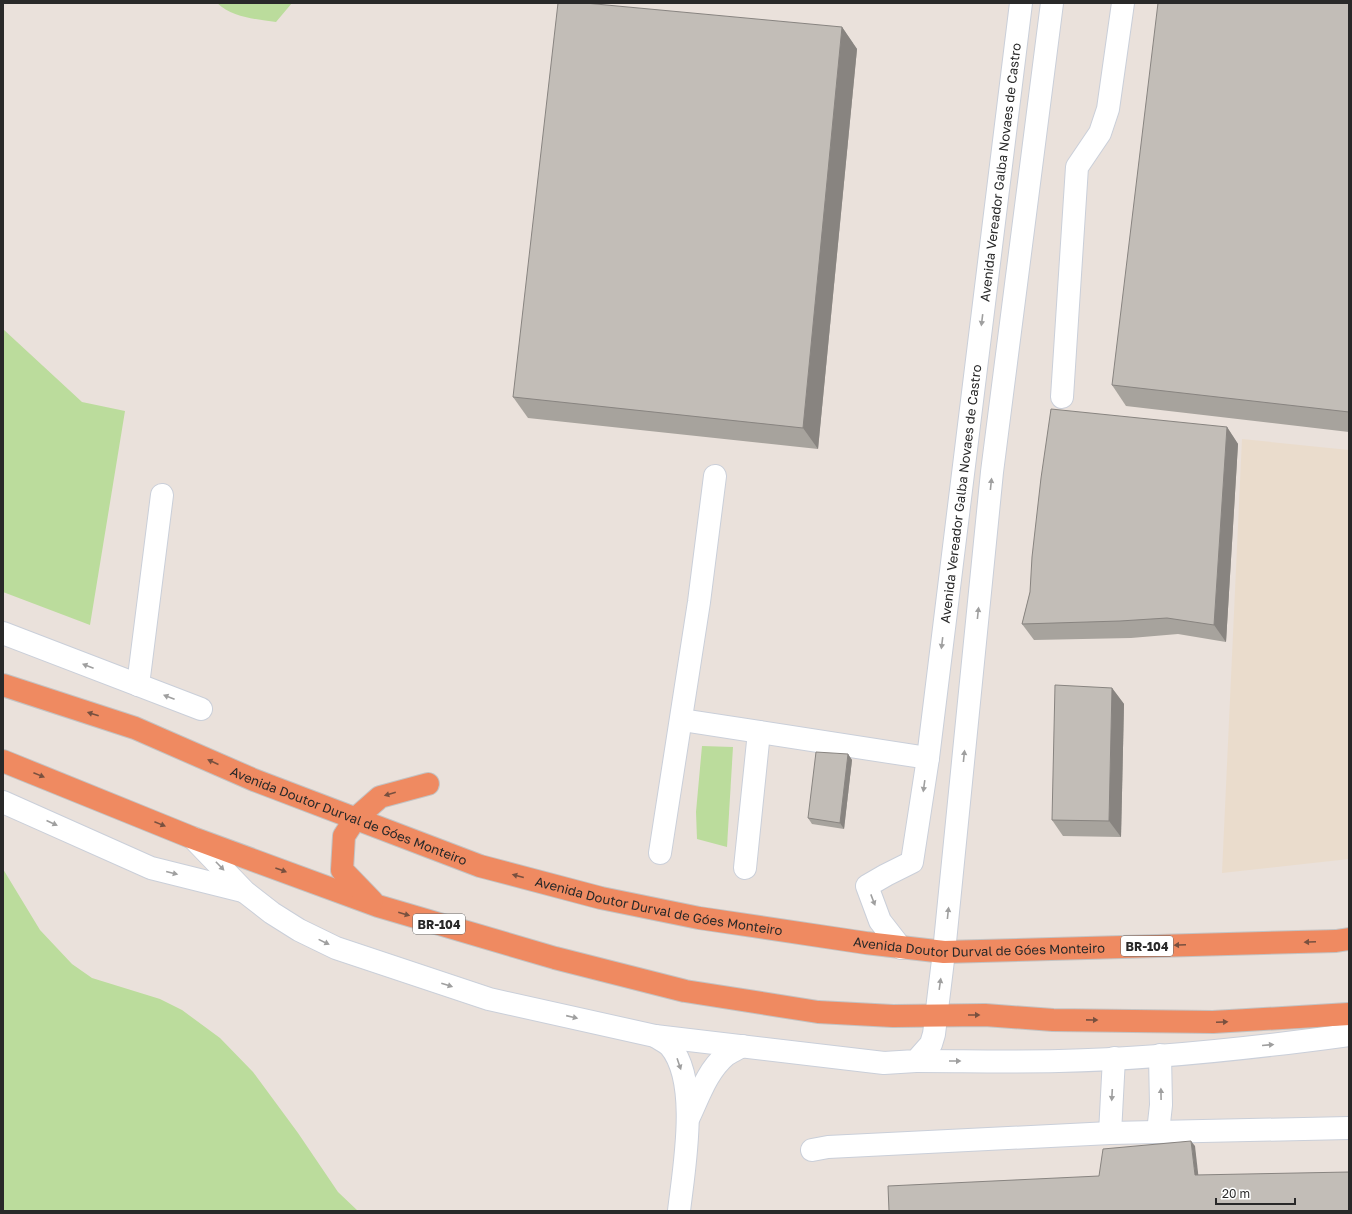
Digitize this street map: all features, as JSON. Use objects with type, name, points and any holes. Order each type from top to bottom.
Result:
[{"type":"highway","name":"Avenida Doutor Durval de Góes Monteiro","points":[[3,685],[135,728],[254,780],[480,866],[601,898],[699,918],[901,948],[944,952],[1336,941],[1349,939]]},
{"type":"highway","name":"BR-104","points":[[3,761],[193,838],[378,906],[555,958],[685,991],[818,1012],[893,1016],[986,1015],[1053,1020],[1213,1022],[1349,1014]]},
{"type":"highway","points":[[378,906],[342,870],[344,836],[355,819],[380,797],[428,784]]},
{"type":"street","name":"Avenida Vereador Galba Novaes de Castro","points":[[901,948],[880,921],[867,886],[886,874],[912,862],[928,758],[1021,3]]},
{"type":"street","points":[[916,1061],[931,1044],[934,1034],[935,1015],[944,952],[992,472],[1052,3]]},
{"type":"street","points":[[1062,397],[1076,167],[1100,133],[1108,109],[1123,3]]},
{"type":"street","points":[[660,853],[682,720],[715,476]]},
{"type":"street","points":[[138,685],[162,495]]},
{"type":"street","points":[[3,633],[201,709]]},
{"type":"street","points":[[682,720],[928,758]]},
{"type":"street","points":[[745,868],[759,732]]},
{"type":"street","points":[[3,802],[151,868],[245,892]]},
{"type":"street","points":[[193,838],[245,892],[299,930],[336,948],[489,999],[655,1036],[884,1062],[1059,1061],[1114,1058],[1277,1045],[1349,1035]]},
{"type":"street","points":[[655,1036],[669,1046],[679,1061],[686,1086],[688,1118],[680,1211]]},
{"type":"street","points":[[688,1118],[708,1077],[717,1064],[726,1055],[742,1046]]},
{"type":"street","points":[[1158,1132],[1161,1105],[1160,1055]]},
{"type":"street","points":[[1110,1133],[1114,1058]]},
{"type":"street","points":[[812,1150],[828,1147],[1110,1133],[1349,1128]]},
{"type":"shaded area","points":[[1242,439],[1349,450],[1349,859],[1222,873]]},
{"type":"green space","points":[[217,3],[292,3],[276,22],[237,15],[223,8]]},
{"type":"green space","points":[[3,329],[82,402],[125,411],[90,625],[3,592]]},
{"type":"green space","points":[[702,746],[733,747],[727,847],[697,839],[696,812]]},
{"type":"green space","points":[[3,869],[40,930],[72,964],[92,978],[160,999],[182,1010],[220,1038],[253,1072],[298,1133],[338,1192],[358,1211],[3,1211]]},
{"type":"building","points":[[558,3],[585,3],[842,27],[803,428],[513,397]]},
{"type":"building","points":[[1158,3],[1349,3],[1349,412],[1112,385]]},
{"type":"building","points":[[1051,409],[1227,427],[1214,625],[1167,618],[1022,624],[1030,592],[1032,557],[1041,478]]},
{"type":"building","points":[[1055,685],[1112,688],[1109,821],[1052,820]]},
{"type":"building","points":[[816,752],[848,754],[840,823],[808,818]]},
{"type":"building","points":[[1191,1141],[1195,1175],[1349,1172],[1349,1211],[889,1211],[888,1186],[1099,1176],[1103,1149]]}]
